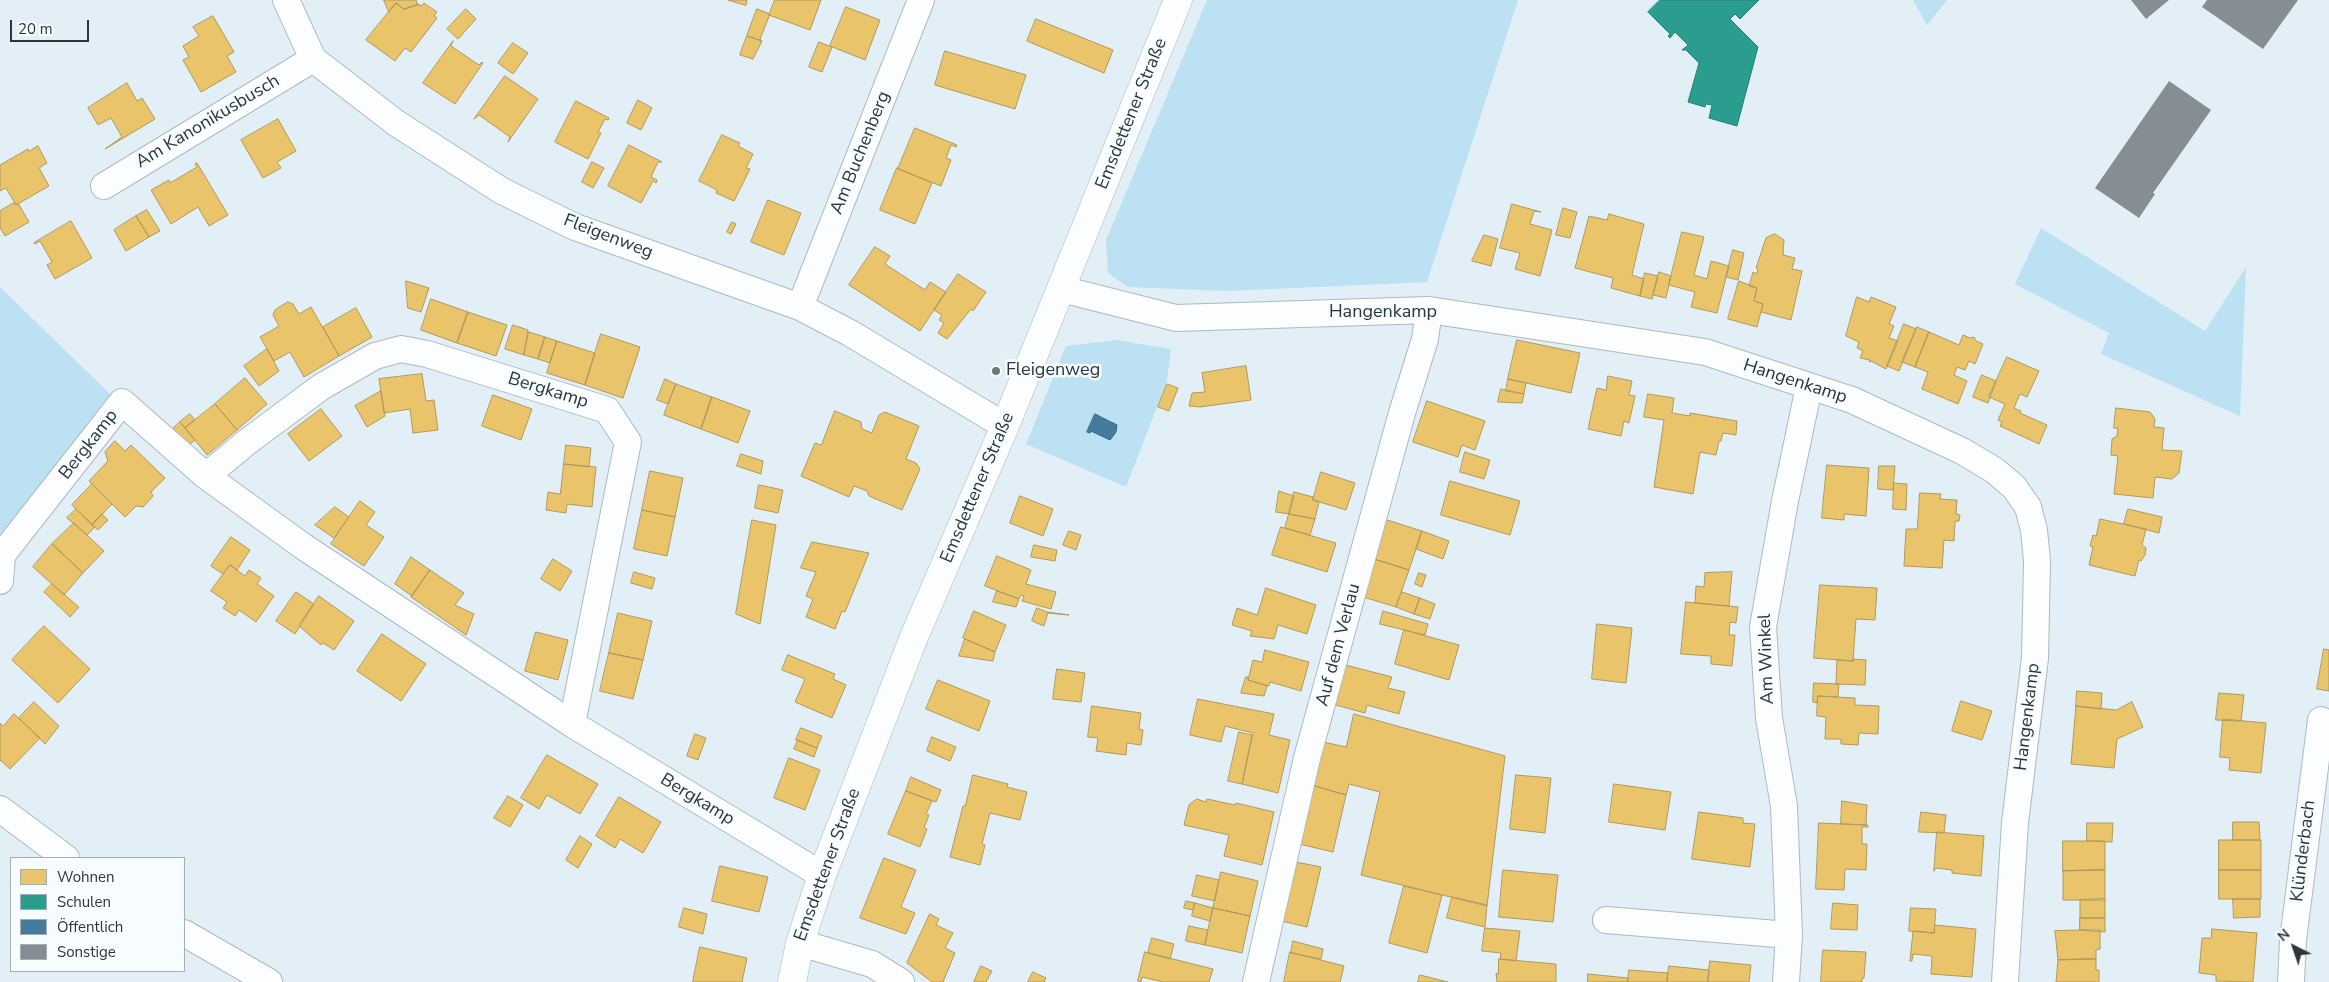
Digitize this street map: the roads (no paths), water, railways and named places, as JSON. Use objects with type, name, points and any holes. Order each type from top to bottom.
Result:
[{"type":"main road","name":"Emsdettener Straße","points":[[792,982],[800,944],[822,875],[914,638],[1005,426],[1178,0]]},
{"type":"street","name":"Fleigenweg","points":[[286,0],[313,58],[396,123],[502,191],[575,227],[800,307],[850,333],[1005,426]]},
{"type":"street","name":"Am Buchenberg","points":[[800,307],[921,0]]},
{"type":"street","name":"Am Kanonikusbusch","points":[[104,186],[313,58]]},
{"type":"street","name":"Hangenkamp","points":[[1061,289],[1176,318],[1429,310],[1705,352],[1852,400],[1962,451],[1994,470],[2014,487],[2028,507],[2034,530],[2037,561],[2035,658],[2015,823],[2005,982]]},
{"type":"street","name":"Auf dem Verlau","points":[[1256,982],[1307,758],[1402,413],[1425,339],[1429,310]]},
{"type":"street","name":"Bergkamp","points":[[206,476],[247,442],[320,387],[375,356],[401,349],[427,354],[608,410],[628,442],[572,724]]},
{"type":"street","name":"Am Winkel","points":[[1786,982],[1789,935],[1784,806],[1769,718],[1762,627],[1785,501],[1809,387]]},
{"type":"street","name":"Bergkamp","points":[[0,581],[2,555],[122,402],[206,476],[328,563],[572,724],[822,875]]},
{"type":"street","name":"Klünderbach","points":[[2291,982],[2293,940],[2321,720]]},
{"type":"street","points":[[0,809],[65,857]]},
{"type":"street","points":[[1606,920],[1789,935]]},
{"type":"street","points":[[185,934],[268,982]]},
{"type":"street","points":[[800,944],[872,964],[901,982]]},
{"type":"place","name":"Fleigenweg","points":[[996,371]]}]
